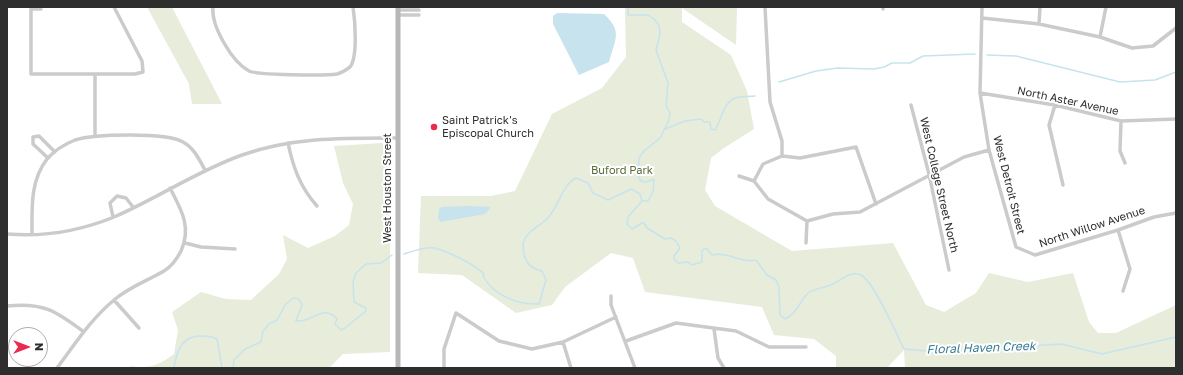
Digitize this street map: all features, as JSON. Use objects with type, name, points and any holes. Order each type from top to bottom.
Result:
[{"type":"main road","name":"West Houston Street","points":[[398,11],[398,368]]},
{"type":"street","points":[[41,9],[31,8],[31,74],[135,74],[143,72],[142,61],[114,7]]},
{"type":"street","points":[[213,7],[215,23],[230,52],[245,69],[257,73],[337,74],[349,67],[354,58],[353,7]]},
{"type":"street","points":[[765,7],[770,102],[782,141],[782,156]]},
{"type":"street","name":"West Detroit Street","points":[[982,7],[980,93],[989,150],[1016,247]]},
{"type":"street","points":[[1039,24],[1040,7]]},
{"type":"street","points":[[1100,37],[1106,7]]},
{"type":"street","points":[[398,11],[419,10]]},
{"type":"street","points":[[398,11],[419,15]]},
{"type":"street","points":[[982,18],[1039,24],[1100,37],[1132,48],[1153,46],[1176,28]]},
{"type":"street","points":[[94,74],[94,136]]},
{"type":"street","name":"North Aster Avenue","points":[[980,93],[1055,105],[1121,121],[1176,119]]},
{"type":"street","name":"West College Street North","points":[[911,105],[929,174],[949,270]]},
{"type":"street","points":[[1055,105],[1049,125],[1063,185]]},
{"type":"street","points":[[1121,121],[1120,151],[1125,163]]},
{"type":"street","points":[[48,158],[33,144],[32,139],[34,136],[41,137],[54,152]]},
{"type":"street","points":[[32,235],[34,186],[38,174],[48,158],[54,152],[75,140],[94,136],[171,137],[188,146],[197,155],[204,170]]},
{"type":"street","points":[[7,234],[32,235],[67,231],[113,217],[204,170],[243,155],[288,143],[338,138],[398,138]]},
{"type":"street","points":[[288,143],[296,176],[305,191],[317,206]]},
{"type":"street","points":[[754,181],[763,164],[782,156],[800,158],[856,147],[876,204]]},
{"type":"street","points":[[739,176],[754,181],[768,200],[807,221],[833,214],[860,212],[929,174],[964,157],[989,150]]},
{"type":"street","points":[[57,368],[99,313],[129,288],[170,267],[178,257],[185,243],[186,221],[170,188]]},
{"type":"street","points":[[113,217],[110,203],[117,196],[126,198],[133,207]]},
{"type":"street","name":"North Willow Avenue","points":[[1016,247],[1035,255],[1118,230],[1154,217],[1176,213]]},
{"type":"street","points":[[806,243],[807,221]]},
{"type":"street","points":[[1118,230],[1130,269],[1123,291]]},
{"type":"street","points":[[185,243],[201,247],[235,249]]},
{"type":"street","points":[[611,296],[611,305],[626,341],[635,368]]},
{"type":"street","points":[[114,300],[139,328]]},
{"type":"street","points":[[7,306],[22,304],[41,306],[59,314],[84,332]]},
{"type":"street","points":[[444,368],[444,349],[456,313],[499,341],[532,349],[562,342],[616,317]]},
{"type":"street","points":[[626,341],[676,323],[736,331],[769,347],[806,347]]},
{"type":"street","points":[[714,329],[718,358],[724,368]]},
{"type":"street","points":[[562,342],[571,368]]},
{"type":"green space","points":[[147,7],[172,7],[222,104],[192,104],[189,84]]},
{"type":"green space","name":"Buford Park","points":[[625,7],[737,7],[736,45],[682,8],[682,22],[731,55],[747,91],[754,129],[711,158],[705,190],[715,206],[792,251],[893,243],[926,305],[944,312],[976,293],[989,273],[1028,282],[1073,273],[1089,322],[1098,333],[1116,333],[1176,305],[1176,368],[905,368],[904,350],[887,368],[836,368],[836,356],[814,339],[774,335],[762,307],[645,292],[633,258],[611,253],[565,287],[552,305],[516,313],[462,275],[418,273],[421,196],[491,196],[515,191],[552,114],[602,88],[626,57]]},
{"type":"green space","points":[[382,143],[390,151],[390,352],[343,354],[329,368],[128,368],[131,366],[144,367],[154,365],[164,361],[174,354],[178,330],[172,312],[201,292],[226,299],[251,300],[279,274],[287,259],[283,235],[308,248],[335,236],[349,225],[353,204],[343,183],[334,146]]},
{"type":"water","points":[[557,13],[604,14],[610,20],[616,31],[615,41],[609,62],[579,75],[553,24],[553,16]]},
{"type":"water","points":[[442,207],[491,207],[485,214],[440,222],[438,218],[439,209]]},
{"type":"waterway","points":[[404,254],[427,248],[441,250],[454,255],[480,270],[493,289],[507,298],[523,303],[539,304],[546,280],[542,271],[537,270],[527,262],[523,243],[527,235],[551,214],[563,191],[571,182],[576,178],[588,183],[593,193],[608,200],[631,189],[640,194],[642,201],[648,201],[653,192],[654,179],[646,182],[641,181],[638,176],[639,158],[644,151],[660,138],[669,120],[670,113],[666,106],[668,83],[656,50],[660,34],[659,25],[648,15],[628,15],[628,7]]},
{"type":"waterway","points":[[779,82],[816,71],[838,68],[874,69],[884,67],[892,63],[910,63],[923,56],[975,54]]},
{"type":"waterway","points":[[987,55],[1016,56],[1120,82],[1155,80],[1176,72]]},
{"type":"waterway","points":[[665,129],[685,121],[701,119],[704,122],[710,122],[711,129],[715,130],[727,104],[737,97],[755,96]]},
{"type":"waterway","name":"Floral Haven Creek","points":[[642,201],[628,217],[627,224],[632,229],[644,223],[647,228],[665,239],[671,238],[676,241],[680,248],[674,256],[674,259],[678,263],[688,262],[692,265],[702,262],[702,251],[704,249],[707,249],[712,255],[718,254],[750,261],[756,260],[767,275],[776,280],[779,287],[780,315],[785,319],[795,311],[804,297],[810,292],[830,285],[846,276],[857,274],[866,279],[872,287],[904,349],[939,352],[1061,344],[1102,354],[1176,337]]},
{"type":"waterway","points":[[233,368],[234,360],[245,349],[261,342],[263,331],[269,324],[277,320],[285,305],[293,298],[299,299],[302,305],[296,321],[302,321],[323,313],[327,313],[337,319],[335,324],[341,330],[345,328],[366,311],[366,308],[354,302],[353,282],[356,273],[366,264],[381,263],[392,255]]},
{"type":"waterway","points":[[174,368],[182,345],[185,341],[195,336],[217,339],[222,368]]},
{"type":"place","name":"Saint Patrick's Episcopal Church","points":[[434,127]]}]
